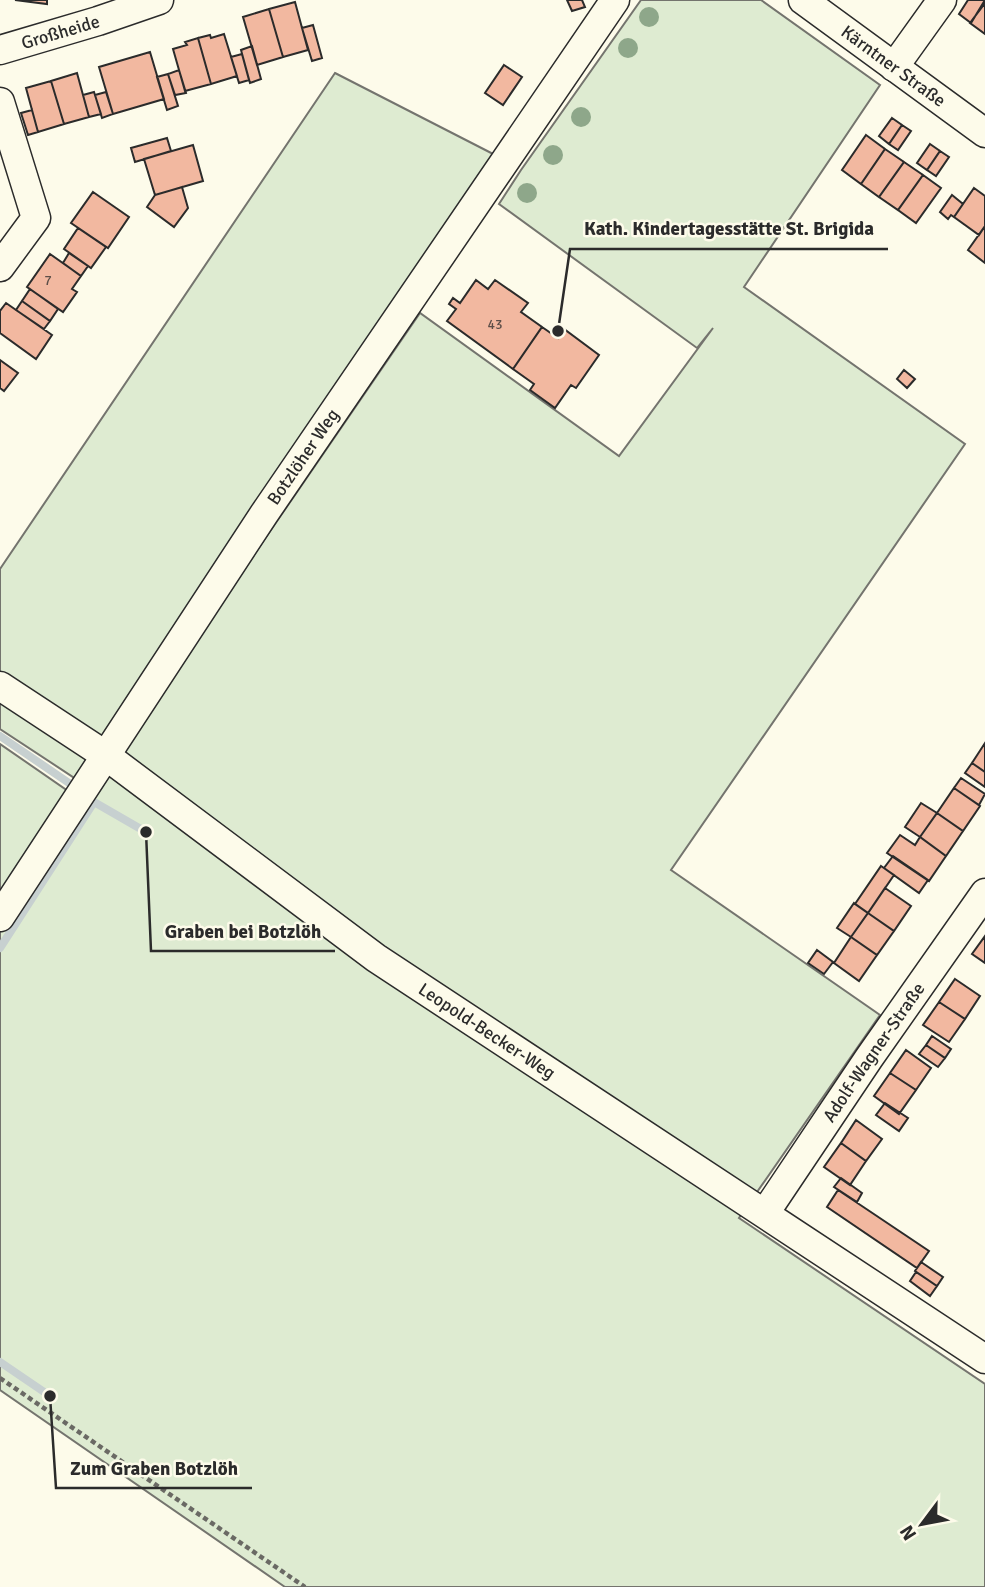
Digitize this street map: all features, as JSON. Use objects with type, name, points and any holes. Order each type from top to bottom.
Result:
[{"type":"street","name":"Großheide","points":[[0,50],[98,22],[159,0]]},
{"type":"street","name":"Botzlöher Weg","points":[[0,917],[264,514],[615,0]]},
{"type":"street","name":"Kärntner Straße","points":[[803,0],[985,132]]},
{"type":"street","points":[[894,67],[942,0]]},
{"type":"street","points":[[0,102],[36,218],[0,267]]},
{"type":"street","name":"Leopold-Becker-Weg","points":[[0,686],[105,755],[376,958],[985,1359]]},
{"type":"street","name":"Adolf-Wagner-Straße","points":[[765,1213],[869,1058],[985,893]]},
{"type":"path","points":[[0,1378],[305,1587]]},
{"type":"green space","points":[[641,0],[761,0],[880,85],[744,287],[965,444],[671,870],[880,1015],[739,1218],[985,1384],[985,1587],[285,1587],[0,1390],[0,744],[84,802],[420,313],[619,456],[713,328],[697,348],[499,204]]},
{"type":"green space","points":[[335,73],[499,157],[79,781],[0,729],[0,569]]},
{"type":"building","points":[[15,0],[47,0],[47,4]]},
{"type":"building","points":[[567,0],[582,0],[585,7],[572,11]]},
{"type":"building","points":[[968,0],[985,0],[971,23],[959,14]]},
{"type":"building","points":[[295,2],[308,50],[283,57],[269,9]]},
{"type":"building","points":[[985,3],[985,34],[970,23]]},
{"type":"building","points":[[269,9],[283,57],[257,65],[243,17]]},
{"type":"building","points":[[313,25],[322,58],[312,61],[302,28]]},
{"type":"building","points":[[224,34],[237,76],[211,84],[198,38]]},
{"type":"building","points":[[198,38],[211,84],[185,91],[173,49]]},
{"type":"building","points":[[252,46],[261,79],[250,83],[241,50]]},
{"type":"building","points":[[150,52],[164,99],[113,114],[99,67]]},
{"type":"building","points":[[242,54],[249,80],[239,83],[231,57]]},
{"type":"building","points":[[504,65],[522,77],[503,105],[485,93]]},
{"type":"building","points":[[179,70],[186,93],[175,95],[168,74]]},
{"type":"building","points":[[77,73],[89,117],[64,124],[51,81]]},
{"type":"building","points":[[168,74],[178,106],[167,110],[157,77]]},
{"type":"building","points":[[51,81],[64,124],[38,132],[26,88]]},
{"type":"building","points":[[94,92],[101,114],[89,117],[83,95]]},
{"type":"building","points":[[106,92],[113,114],[102,118],[95,95]]},
{"type":"building","points":[[32,110],[38,132],[28,135],[21,113]]},
{"type":"building","points":[[892,118],[902,125],[889,144],[879,136]]},
{"type":"building","points":[[902,125],[911,131],[898,150],[889,144]]},
{"type":"building","points":[[866,135],[885,149],[861,184],[842,170]]},
{"type":"building","points":[[167,138],[171,151],[135,162],[131,148]]},
{"type":"building","points":[[930,144],[940,151],[927,170],[917,163]]},
{"type":"building","points":[[193,145],[203,181],[155,195],[144,159]]},
{"type":"building","points":[[885,149],[904,162],[879,197],[861,184]]},
{"type":"building","points":[[940,151],[949,157],[936,176],[927,170]]},
{"type":"building","points":[[904,162],[923,175],[898,210],[879,197]]},
{"type":"building","points":[[923,175],[941,188],[916,223],[898,210]]},
{"type":"building","points":[[182,187],[188,208],[174,227],[147,207],[155,195]]},
{"type":"building","points":[[974,188],[985,196],[985,226],[979,235],[954,217]]},
{"type":"building","points":[[93,192],[129,217],[108,248],[71,223]]},
{"type":"building","points":[[952,195],[963,204],[954,217],[951,215],[948,219],[940,212]]},
{"type":"building","points":[[985,226],[985,263],[968,250]]},
{"type":"building","points":[[78,228],[106,247],[91,268],[64,249]]},
{"type":"building","points":[[69,253],[88,266],[81,276],[63,263]]},
{"type":"building","points":[[50,254],[81,276],[72,289],[77,292],[63,312],[27,287]]},
{"type":"building","points":[[476,280],[488,289],[495,280],[528,303],[521,312],[542,327],[513,369],[447,321],[456,309],[449,304],[453,298],[460,303]]},
{"type":"building","points":[[30,289],[58,309],[50,321],[22,301]]},
{"type":"building","points":[[22,301],[50,321],[44,329],[16,310]]},
{"type":"building","points":[[6,303],[52,335],[36,359],[0,333],[0,311]]},
{"type":"building","points":[[542,327],[558,338],[564,329],[599,355],[576,388],[571,385],[555,408],[530,390],[534,384],[513,369]]},
{"type":"building","points":[[0,360],[18,373],[4,391],[0,388]]},
{"type":"building","points":[[904,370],[915,379],[907,388],[897,379]]},
{"type":"building","points":[[985,743],[985,772],[972,763]]},
{"type":"building","points":[[972,763],[985,772],[985,787],[965,773]]},
{"type":"building","points":[[961,778],[985,794],[979,805],[954,788]]},
{"type":"building","points":[[954,788],[980,806],[963,831],[937,813]]},
{"type":"building","points":[[921,803],[937,813],[920,837],[905,827]]},
{"type":"building","points":[[937,813],[963,831],[946,856],[920,837]]},
{"type":"building","points":[[900,835],[915,845],[920,837],[946,856],[929,881],[887,853]]},
{"type":"building","points":[[893,856],[928,880],[919,893],[884,868]]},
{"type":"building","points":[[881,866],[894,875],[868,913],[855,904]]},
{"type":"building","points":[[885,888],[911,906],[894,931],[868,913]]},
{"type":"building","points":[[854,903],[868,913],[851,937],[837,928]]},
{"type":"building","points":[[868,913],[894,931],[877,955],[851,937]]},
{"type":"building","points":[[985,936],[985,963],[972,954]]},
{"type":"building","points":[[851,937],[877,955],[859,981],[834,963]]},
{"type":"building","points":[[817,950],[833,962],[824,974],[808,963]]},
{"type":"building","points":[[955,979],[980,996],[965,1019],[939,1002]]},
{"type":"building","points":[[939,1002],[965,1019],[949,1042],[923,1025]]},
{"type":"building","points":[[932,1036],[951,1049],[945,1058],[926,1045]]},
{"type":"building","points":[[926,1045],[945,1058],[938,1067],[919,1054]]},
{"type":"building","points":[[906,1050],[931,1068],[916,1090],[890,1073]]},
{"type":"building","points":[[890,1073],[916,1090],[899,1114],[874,1096]]},
{"type":"building","points":[[885,1103],[908,1118],[899,1131],[876,1115]]},
{"type":"building","points":[[856,1120],[882,1139],[866,1161],[841,1143]]},
{"type":"building","points":[[841,1143],[866,1161],[850,1185],[824,1167]]},
{"type":"building","points":[[841,1178],[862,1193],[857,1202],[834,1187]]},
{"type":"building","points":[[838,1190],[929,1251],[917,1268],[827,1207]]},
{"type":"building","points":[[921,1262],[943,1277],[937,1286],[915,1271]]},
{"type":"building","points":[[916,1272],[937,1286],[930,1296],[910,1281]]},
{"type":"waterway","points":[[0,736],[69,783]]},
{"type":"waterway","points":[[0,948],[94,802],[146,832]]},
{"type":"waterway","points":[[0,1362],[50,1396]]},
{"type":"place","name":"Kath. Kindertagesstätte St. Brigida","points":[[558,331]]},
{"type":"place","name":"Graben bei Botzlöh","points":[[146,832]]},
{"type":"place","name":"Zum Graben Botzlöh","points":[[50,1396]]}]
